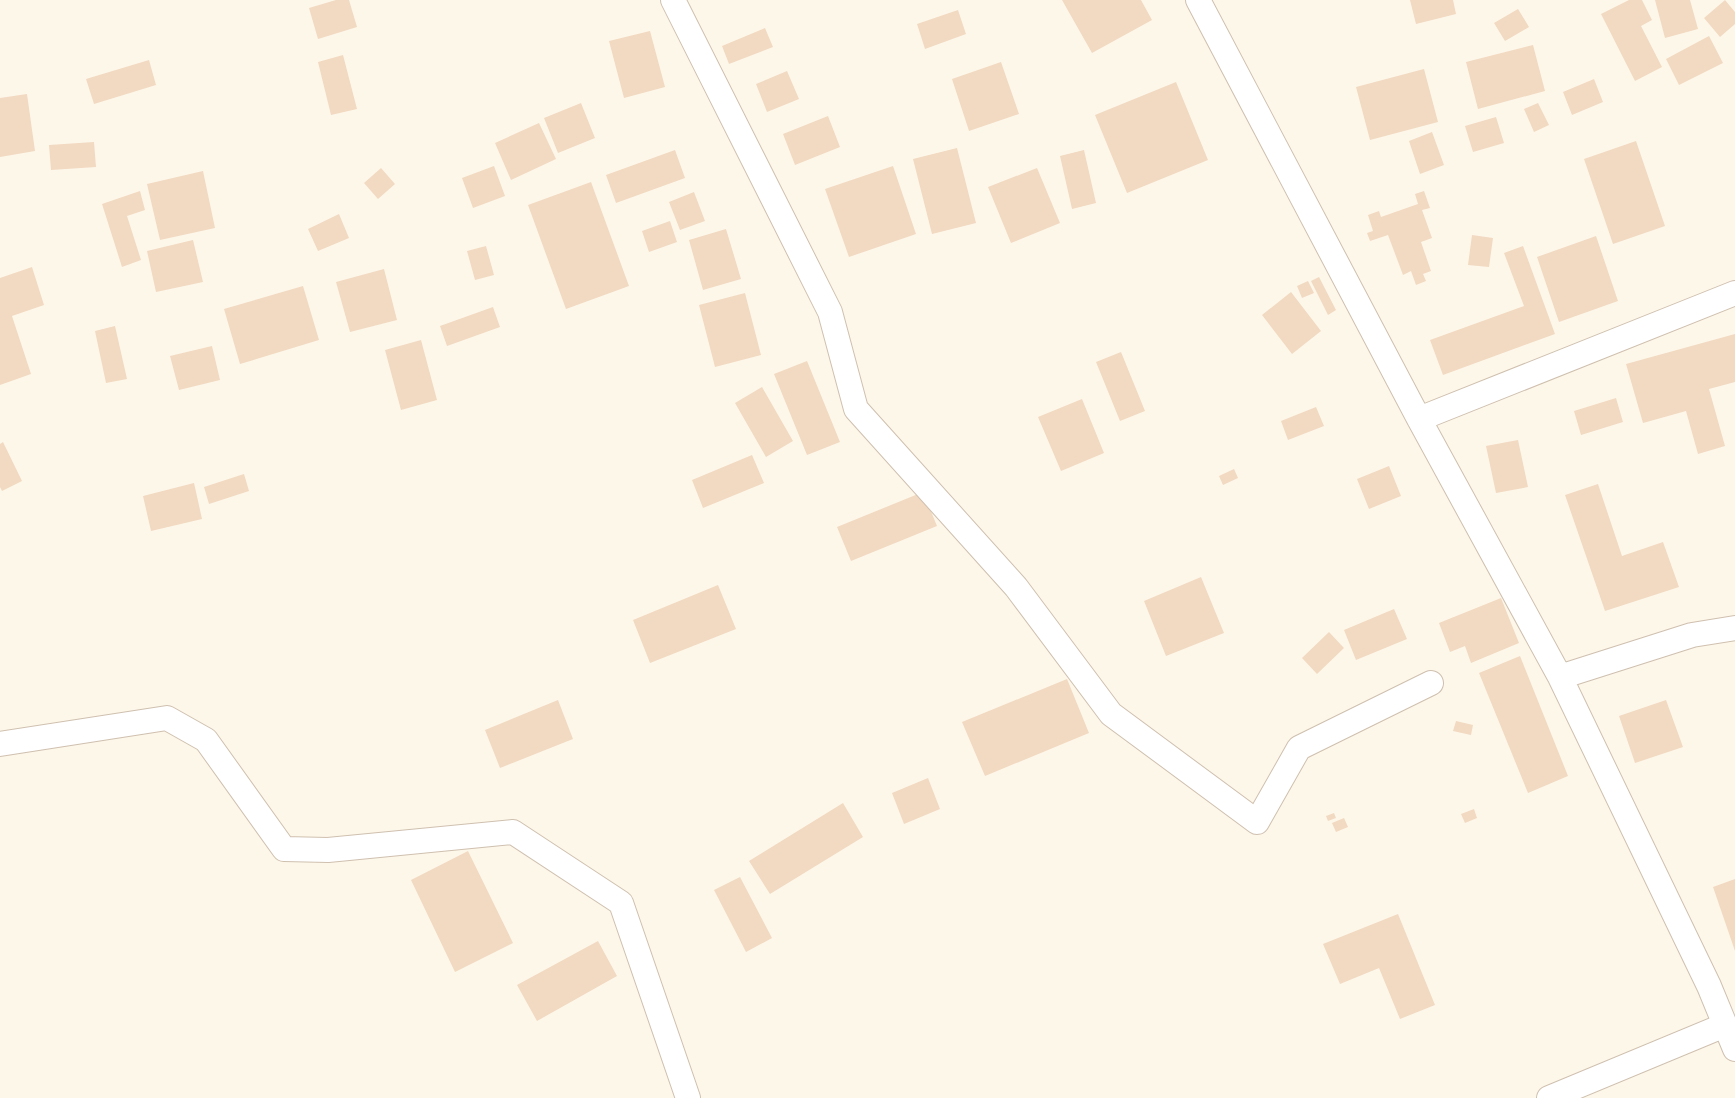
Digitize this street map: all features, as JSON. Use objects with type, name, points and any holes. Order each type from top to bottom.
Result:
[{"type":"street","points":[[673,0],[830,312],[856,410],[1016,587],[1111,714],[1257,822],[1299,748],[1431,683]]},
{"type":"street","points":[[1198,0],[1419,419],[1560,677],[1709,986],[1735,1049]]},
{"type":"street","points":[[1419,419],[1735,293]]},
{"type":"street","points":[[1560,677],[1692,635],[1735,628]]},
{"type":"street","points":[[0,744],[167,718],[206,740],[284,849],[328,850],[513,832],[621,903],[688,1098]]},
{"type":"street","points":[[1549,1098],[1725,1025]]},
{"type":"building","points":[[336,0],[349,0],[357,27],[318,39],[309,8]]},
{"type":"building","points":[[1062,0],[1141,0],[1152,20],[1092,53]]},
{"type":"building","points":[[1410,0],[1453,0],[1456,14],[1416,24]]},
{"type":"building","points":[[1629,0],[1642,0],[1652,20],[1641,26],[1662,67],[1635,81],[1601,14]]},
{"type":"building","points":[[1655,0],[1690,0],[1698,29],[1665,38]]},
{"type":"building","points":[[1725,0],[1735,12],[1735,24],[1720,37],[1704,18]]},
{"type":"building","points":[[1518,9],[1529,27],[1505,41],[1494,23]]},
{"type":"building","points":[[958,10],[966,34],[925,49],[917,24]]},
{"type":"building","points":[[765,28],[773,47],[729,64],[722,46]]},
{"type":"building","points":[[650,31],[665,87],[624,98],[609,41]]},
{"type":"building","points":[[1709,36],[1723,63],[1679,85],[1666,59]]},
{"type":"building","points":[[1533,45],[1545,91],[1478,109],[1466,62]]},
{"type":"building","points":[[343,55],[357,109],[331,115],[318,62]]},
{"type":"building","points":[[149,60],[156,85],[94,104],[86,79]]},
{"type":"building","points":[[1001,62],[1019,114],[969,131],[952,79]]},
{"type":"building","points":[[1424,69],[1438,122],[1370,140],[1356,87]]},
{"type":"building","points":[[787,71],[799,99],[767,112],[756,84]]},
{"type":"building","points":[[1594,79],[1603,102],[1572,115],[1563,92]]},
{"type":"building","points":[[1176,82],[1208,160],[1127,193],[1095,115]]},
{"type":"building","points":[[27,94],[35,151],[0,157],[0,98]]},
{"type":"building","points":[[581,103],[595,138],[558,153],[544,118]]},
{"type":"building","points":[[1538,103],[1549,125],[1534,132],[1524,109]]},
{"type":"building","points":[[828,116],[840,147],[795,165],[783,134]]},
{"type":"building","points":[[1496,117],[1504,143],[1473,152],[1465,126]]},
{"type":"building","points":[[539,123],[556,159],[511,180],[495,143]]},
{"type":"building","points":[[1432,132],[1444,165],[1420,174],[1409,141]]},
{"type":"building","points":[[1636,141],[1665,226],[1613,244],[1584,159]]},
{"type":"building","points":[[94,142],[96,167],[51,170],[49,145]]},
{"type":"building","points":[[957,148],[976,223],[932,234],[913,159]]},
{"type":"building","points":[[675,150],[685,178],[616,203],[606,175]]},
{"type":"building","points":[[1084,150],[1096,203],[1072,209],[1060,156]]},
{"type":"building","points":[[494,166],[505,196],[473,208],[462,178]]},
{"type":"building","points":[[893,166],[916,234],[849,257],[825,189]]},
{"type":"building","points":[[381,168],[395,184],[378,199],[364,183]]},
{"type":"building","points":[[1037,168],[1060,223],[1011,243],[988,187]]},
{"type":"building","points":[[203,171],[215,228],[160,240],[147,184]]},
{"type":"building","points":[[591,182],[629,286],[566,309],[528,205]]},
{"type":"building","points":[[140,191],[145,210],[127,216],[141,260],[122,267],[102,204]]},
{"type":"building","points":[[1424,191],[1430,208],[1422,210],[1432,238],[1421,242],[1431,271],[1423,274],[1426,281],[1416,285],[1411,271],[1403,275],[1388,235],[1370,241],[1367,233],[1373,231],[1368,215],[1379,211],[1381,217],[1418,204],[1415,194]]},
{"type":"building","points":[[694,192],[705,221],[680,230],[669,202]]},
{"type":"building","points":[[339,214],[349,238],[318,251],[308,229]]},
{"type":"building","points":[[670,221],[677,242],[649,252],[642,231]]},
{"type":"building","points":[[726,229],[741,279],[703,290],[689,240]]},
{"type":"building","points":[[1472,235],[1493,238],[1489,267],[1468,265]]},
{"type":"building","points":[[1596,236],[1618,301],[1559,322],[1537,257]]},
{"type":"building","points":[[193,240],[203,282],[156,292],[147,251]]},
{"type":"building","points":[[486,246],[494,275],[475,280],[467,251]]},
{"type":"building","points":[[1523,246],[1555,334],[1443,375],[1430,340],[1524,306],[1504,253]]},
{"type":"building","points":[[32,267],[44,305],[12,316],[31,374],[0,385],[0,278]]},
{"type":"building","points":[[384,269],[397,320],[350,332],[336,282]]},
{"type":"building","points":[[1319,277],[1336,310],[1328,315],[1311,281]]},
{"type":"building","points":[[1308,281],[1314,293],[1302,298],[1297,286]]},
{"type":"building","points":[[303,286],[319,340],[240,364],[224,309]]},
{"type":"building","points":[[1291,292],[1321,331],[1292,354],[1262,315]]},
{"type":"building","points":[[745,293],[761,355],[715,367],[699,305]]},
{"type":"building","points":[[493,307],[500,327],[447,346],[440,326]]},
{"type":"building","points":[[115,326],[127,379],[106,383],[95,331]]},
{"type":"building","points":[[1735,334],[1735,382],[1709,389],[1725,446],[1698,454],[1686,411],[1643,423],[1626,364]]},
{"type":"building","points":[[421,340],[437,400],[401,410],[385,350]]},
{"type":"building","points":[[212,346],[220,380],[179,390],[170,356]]},
{"type":"building","points":[[1121,352],[1145,411],[1120,421],[1096,362]]},
{"type":"building","points":[[807,361],[840,442],[807,455],[774,374]]},
{"type":"building","points":[[762,387],[793,441],[766,457],[735,403]]},
{"type":"building","points":[[1616,398],[1623,422],[1581,435],[1574,411]]},
{"type":"building","points":[[1082,399],[1104,453],[1061,471],[1038,417]]},
{"type":"building","points":[[1316,407],[1324,426],[1288,440],[1281,421]]},
{"type":"building","points":[[1518,440],[1528,487],[1496,493],[1486,446]]},
{"type":"building","points":[[3,442],[22,481],[2,491],[0,487],[0,444]]},
{"type":"building","points":[[752,455],[764,483],[703,508],[692,480]]},
{"type":"building","points":[[1389,466],[1401,496],[1369,509],[1357,479]]},
{"type":"building","points":[[1234,469],[1238,478],[1223,485],[1219,476]]},
{"type":"building","points":[[244,474],[249,491],[209,504],[204,487]]},
{"type":"building","points":[[194,483],[202,519],[151,531],[143,496]]},
{"type":"building","points":[[1598,484],[1622,556],[1663,542],[1679,587],[1605,611],[1565,495]]},
{"type":"building","points":[[923,492],[937,526],[851,561],[837,527]]},
{"type":"building","points":[[1201,577],[1224,633],[1166,656],[1144,601]]},
{"type":"building","points":[[718,585],[736,629],[650,663],[633,620]]},
{"type":"building","points":[[1501,598],[1519,643],[1471,663],[1465,646],[1450,652],[1439,623]]},
{"type":"building","points":[[1394,609],[1407,639],[1356,660],[1344,630]]},
{"type":"building","points":[[1329,632],[1344,648],[1317,674],[1302,658]]},
{"type":"building","points":[[1520,656],[1568,776],[1528,793],[1479,673]]},
{"type":"building","points":[[1067,679],[1089,733],[985,776],[962,722]]},
{"type":"building","points":[[558,700],[573,739],[500,768],[485,730]]},
{"type":"building","points":[[1666,700],[1683,747],[1635,763],[1619,716]]},
{"type":"building","points":[[1456,721],[1473,725],[1471,735],[1453,731]]},
{"type":"building","points":[[928,778],[940,809],[904,824],[892,793]]},
{"type":"building","points":[[843,803],[863,837],[770,894],[749,861]]},
{"type":"building","points":[[1474,809],[1477,818],[1465,823],[1461,814]]},
{"type":"building","points":[[1334,813],[1336,818],[1328,821],[1326,816]]},
{"type":"building","points":[[1344,818],[1348,827],[1336,832],[1332,823]]},
{"type":"building","points":[[468,851],[513,943],[455,972],[411,880]]},
{"type":"building","points":[[740,877],[772,938],[746,952],[714,890]]},
{"type":"building","points":[[1735,879],[1735,951],[1713,887]]},
{"type":"building","points":[[1398,914],[1435,1005],[1400,1019],[1379,968],[1340,984],[1323,944]]},
{"type":"building","points":[[598,941],[617,976],[537,1021],[517,985]]}]
